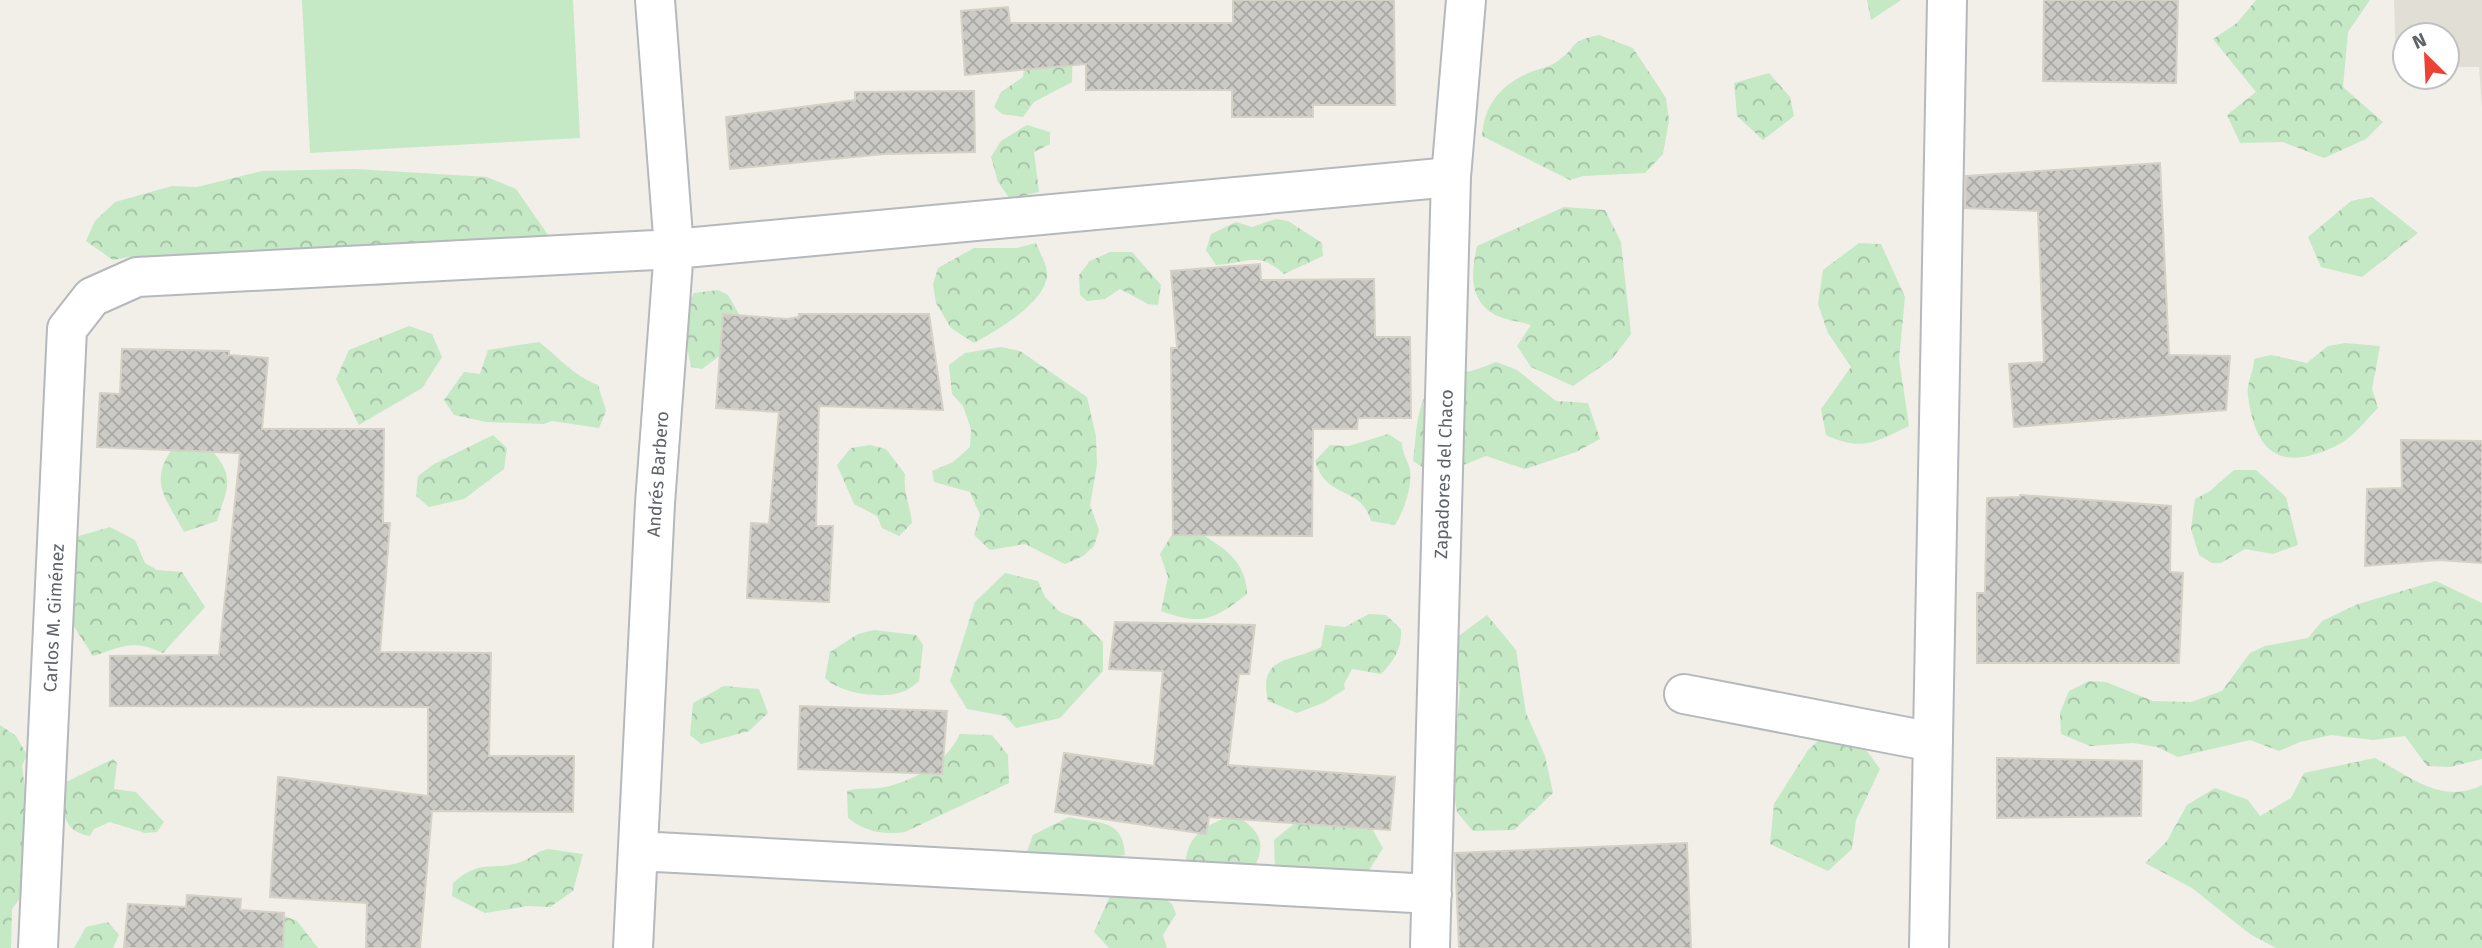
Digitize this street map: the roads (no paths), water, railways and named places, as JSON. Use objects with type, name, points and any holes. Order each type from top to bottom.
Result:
[{"type":"street","name":"Andrés Barbero","points":[[633,948],[655,503],[674,249],[655,0]]},
{"type":"street","name":"Zapadores del Chaco","points":[[1430,948],[1451,177],[1466,0]]},
{"type":"street","points":[[1929,948],[1947,0]]},
{"type":"street","points":[[674,249],[1451,177]]},
{"type":"street","name":"Carlos M. Giménez","points":[[38,948],[67,330],[92,297],[137,277],[674,249]]},
{"type":"street","points":[[1684,694],[1933,742]]},
{"type":"street","points":[[638,851],[1433,894]]}]
